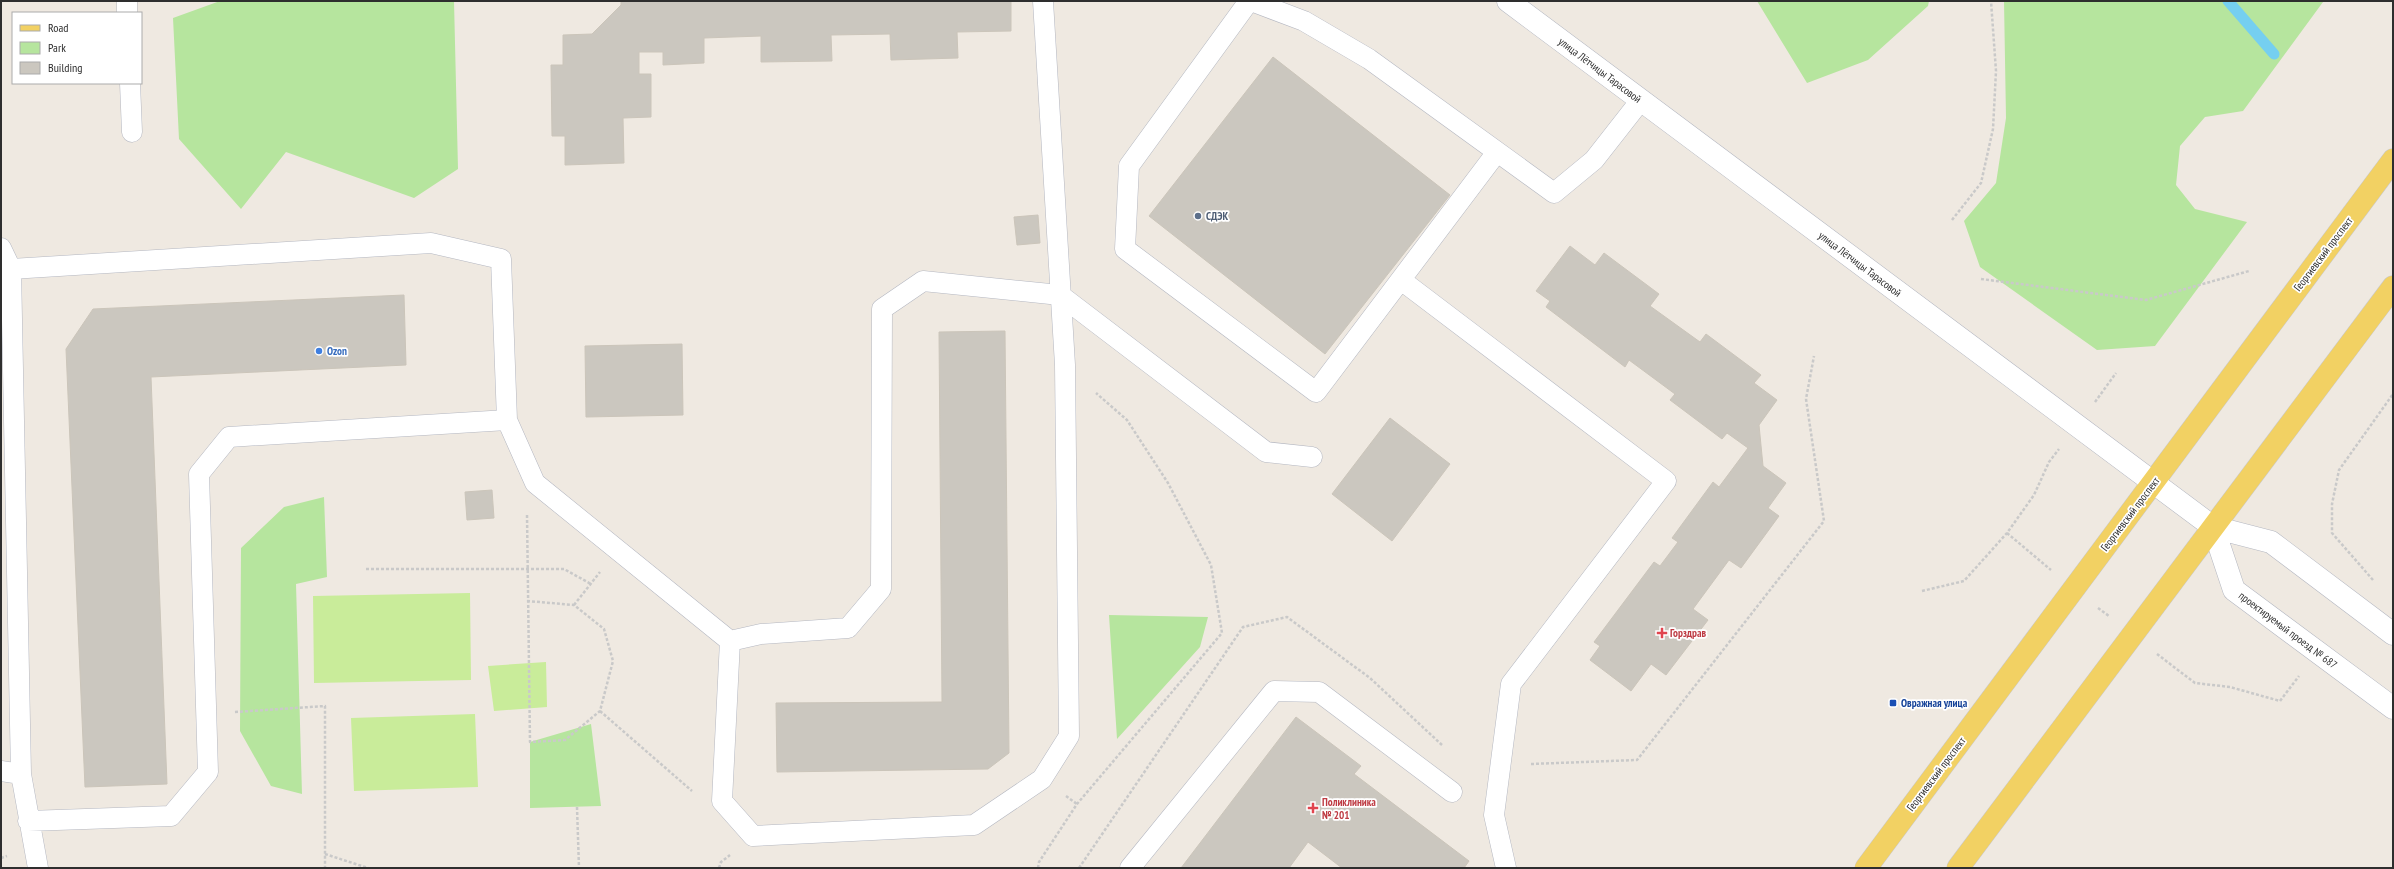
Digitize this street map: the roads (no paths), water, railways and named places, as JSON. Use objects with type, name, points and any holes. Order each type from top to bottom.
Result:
[{"type":"main road","name":"улица Лётчицы Тарасовой","points":[[1508,1],[2213,527]]},
{"type":"main road","name":"Георгиевский проспект","points":[[1866,868],[2393,160]]},
{"type":"main road","points":[[1958,868],[2393,287]]},
{"type":"main road","points":[[2213,527],[2271,542],[2393,634]]},
{"type":"main road","name":"проектируемый проезд № 687","points":[[2213,527],[2234,590],[2393,708]]},
{"type":"lane","points":[[127,1],[127,12]]},
{"type":"lane","points":[[730,641],[722,801],[753,836],[974,825],[1042,779],[1069,736],[1065,365],[1043,1]]},
{"type":"lane","points":[[1497,152],[1316,392],[1124,249],[1129,166],[1250,1],[1304,21],[1369,59],[1554,193],[1594,160],[1641,100]]},
{"type":"lane","points":[[130,84],[132,132]]},
{"type":"lane","points":[[11,269],[431,243],[501,259],[507,420],[535,483],[730,641]]},
{"type":"lane","points":[[1,248],[11,269],[21,774],[28,820],[38,868]]},
{"type":"lane","points":[[1401,280],[1666,481],[1511,684],[1494,815],[1506,868]]},
{"type":"lane","points":[[730,641],[761,634],[848,628],[881,589],[882,309],[923,281],[1060,294],[1266,452],[1312,457]]},
{"type":"lane","points":[[28,820],[171,816],[208,772],[199,474],[229,437],[507,420]]},
{"type":"lane","points":[[1130,868],[1274,691],[1319,692],[1452,792]]},
{"type":"lane","points":[[1,772],[21,774]]},
{"type":"waterway","points":[[2228,1],[2274,54]]},
{"type":"place","name":"СДЭК","points":[[1198,216]]},
{"type":"place","name":"Ozon","points":[[319,351]]},
{"type":"place","name":"Горздрав","points":[[1662,633]]},
{"type":"place","name":"Овражная улица","points":[[1893,703]]},
{"type":"place","name":"Поликлиника № 201","points":[[1313,808]]}]
